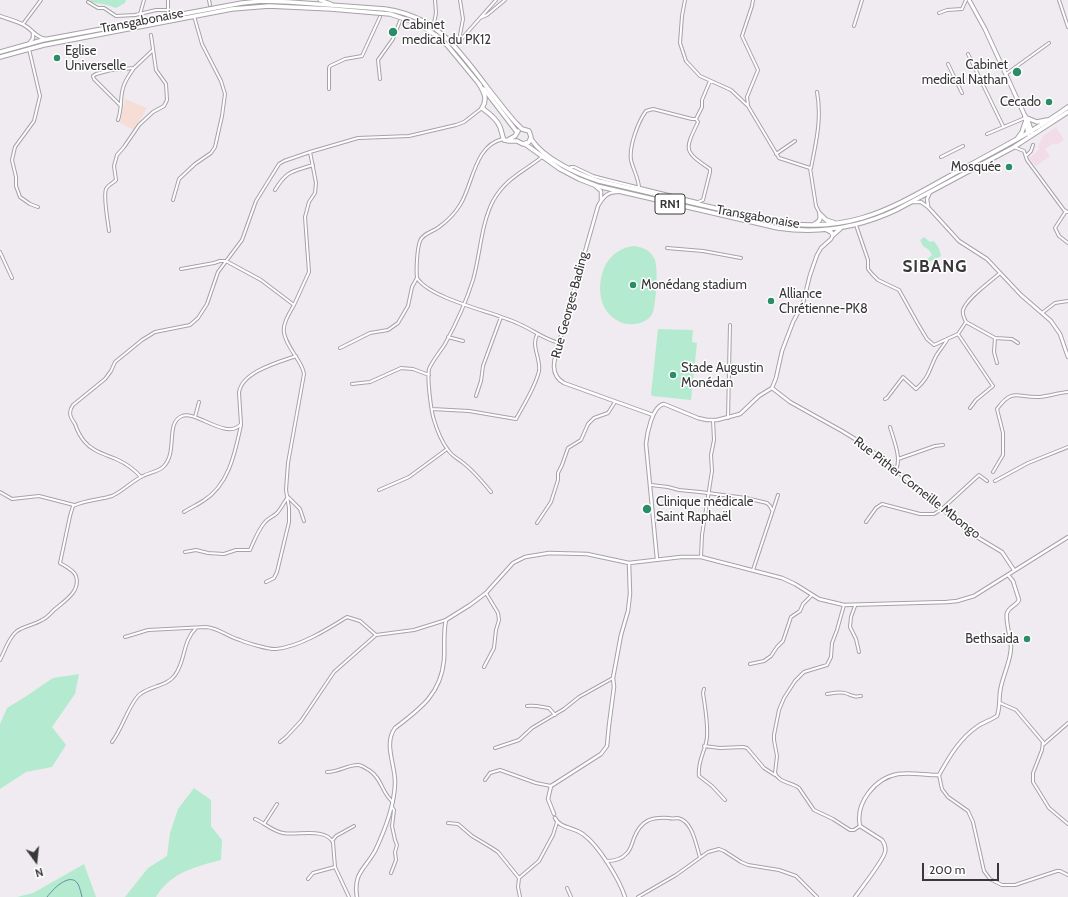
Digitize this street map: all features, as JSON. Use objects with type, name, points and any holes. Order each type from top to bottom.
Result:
[{"type":"highway","name":"Transgabonaise","points":[[0,52],[51,39],[231,4],[262,1],[285,1],[371,7],[401,12],[417,18],[430,25],[446,37],[458,50],[511,118],[522,129]]},
{"type":"highway","name":"Transgabonaise","points":[[0,57],[58,42],[243,7],[269,6],[390,14],[417,23],[437,36],[452,50],[517,133]]},
{"type":"highway","points":[[479,84],[485,96],[485,102],[482,108],[496,120],[500,126],[504,139]]},
{"type":"highway","name":"Transgabonaise","points":[[842,228],[877,218],[911,202],[1014,147],[1068,107]]},
{"type":"highway","name":"Transgabonaise","points":[[531,139],[541,150],[570,169],[599,181],[770,221],[792,225],[810,226],[838,224],[888,209],[1016,140],[1030,134],[1068,112]]},
{"type":"highway","points":[[1026,119],[1039,122],[1055,116]]},
{"type":"highway","points":[[1026,119],[1030,134]]},
{"type":"highway","points":[[1016,140],[1022,132],[1026,119]]},
{"type":"highway","points":[[504,139],[511,139],[522,129]]},
{"type":"highway","name":"RN1","points":[[522,129],[529,131],[531,139]]},
{"type":"highway","points":[[504,139],[508,141],[517,141],[517,133]]},
{"type":"highway","points":[[525,144],[531,139]]},
{"type":"highway","name":"RN1","points":[[517,141],[521,144],[525,144]]},
{"type":"highway","name":"Transgabonaise","points":[[525,144],[560,169],[586,182],[626,194],[778,228],[826,230]]},
{"type":"highway","points":[[820,214],[826,220],[838,224]]},
{"type":"highway","points":[[810,226],[821,219],[820,214]]},
{"type":"highway","points":[[826,230],[833,235],[842,228]]},
{"type":"highway","name":"RN1","points":[[826,230],[842,228]]},
{"type":"main road","points":[[301,3],[308,0]]},
{"type":"main road","points":[[320,0],[331,4]]},
{"type":"main road","points":[[969,0],[985,29],[1026,119]]},
{"type":"street","points":[[22,24],[41,0]]},
{"type":"street","points":[[140,14],[144,0]]},
{"type":"street","points":[[168,0],[168,13]]},
{"type":"street","points":[[209,0],[210,5]]},
{"type":"street","points":[[434,23],[436,13],[435,0]]},
{"type":"street","points":[[460,0],[463,19],[460,40]]},
{"type":"street","points":[[457,44],[496,0]]},
{"type":"street","points":[[479,18],[487,16],[505,0]]},
{"type":"street","points":[[684,0],[681,36],[686,61],[700,76],[731,90],[748,106],[776,154],[782,160],[802,165],[811,170]]},
{"type":"street","points":[[748,106],[747,97],[758,70],[742,36],[753,0]]},
{"type":"street","points":[[854,26],[862,0]]},
{"type":"street","points":[[939,13],[947,10],[962,9],[966,0]]},
{"type":"street","points":[[1059,0],[1063,16],[1068,27]]},
{"type":"street","points":[[88,2],[98,8],[104,8],[116,16],[140,14],[156,10],[168,10]]},
{"type":"street","points":[[0,16],[22,24],[40,37],[51,39]]},
{"type":"street","points":[[173,200],[180,179],[215,147],[225,94],[221,81],[202,44],[194,16]]},
{"type":"street","points":[[328,89],[330,66],[346,59],[362,56],[380,16]]},
{"type":"street","points":[[380,79],[378,60],[393,39],[400,20]]},
{"type":"street","points":[[28,44],[33,38],[33,31]]},
{"type":"street","points":[[109,231],[106,211],[106,191],[108,187],[116,180],[114,166],[117,155],[138,125],[153,112],[164,106],[167,100],[166,84],[156,70],[151,35]]},
{"type":"street","points":[[1006,74],[1049,43]]},
{"type":"street","points":[[29,49],[40,96],[34,121],[16,146],[12,160],[16,177],[16,186],[20,197],[30,204],[38,207]]},
{"type":"street","points":[[118,120],[122,89],[125,82],[134,68],[153,50]]},
{"type":"street","points":[[968,54],[1003,126]]},
{"type":"street","points":[[948,64],[962,93]]},
{"type":"street","points":[[121,106],[94,79],[94,76],[96,74],[111,70],[134,68]]},
{"type":"street","points":[[695,203],[703,200],[710,169],[690,154],[688,142],[698,122],[696,119],[702,107],[702,100],[710,81]]},
{"type":"street","points":[[817,92],[820,108],[819,125],[811,170],[816,206],[820,214]]},
{"type":"street","points":[[141,476],[134,469],[121,461],[98,452],[88,445],[83,440],[71,419],[69,413],[70,409],[73,404],[108,375],[115,362],[142,340],[155,332],[184,327],[195,322],[204,309],[218,272],[240,245],[256,200],[279,164],[310,152],[358,138],[409,136],[456,125],[464,122],[482,108]]},
{"type":"street","points":[[639,187],[638,179],[631,160],[631,154],[636,131],[646,111],[653,109],[696,119]]},
{"type":"street","points":[[987,134],[1003,126],[1026,119]]},
{"type":"street","points":[[340,348],[370,333],[388,330],[398,323],[408,306],[412,287],[417,278],[421,238],[440,226],[459,208],[481,157],[490,146],[499,140],[504,139]]},
{"type":"street","points":[[776,154],[794,141]]},
{"type":"street","points":[[1026,155],[1031,151],[1034,145]]},
{"type":"street","points":[[940,157],[963,146]]},
{"type":"street","points":[[1014,147],[1021,149],[1026,155],[1027,160],[1067,212],[1055,228],[1059,236],[1068,244]]},
{"type":"street","points":[[266,582],[274,578],[277,572],[289,522],[288,497],[286,490],[288,463],[304,378],[302,367],[288,343],[283,329],[287,316],[294,305],[309,272],[305,217],[309,202],[316,190],[310,152]]},
{"type":"street","points":[[491,492],[480,479],[462,462],[456,459],[447,449],[436,426],[432,409],[429,370],[434,359],[438,356],[464,304],[473,280],[479,245],[493,202],[514,176],[542,157]]},
{"type":"street","points":[[275,190],[282,178],[287,174],[313,165]]},
{"type":"street","points":[[570,169],[571,167],[574,167],[601,178],[639,187],[667,196]]},
{"type":"street","points":[[586,182],[599,188],[601,191],[600,201]]},
{"type":"street","points":[[928,207],[927,199],[931,191]]},
{"type":"street","points":[[600,201],[610,192],[626,194]]},
{"type":"street","name":"Rue Georges Bading","points":[[600,201],[559,343],[554,366],[558,379],[564,383],[654,415]]},
{"type":"street","points":[[911,202],[920,202],[928,207],[959,241],[984,257],[1024,298],[1051,321],[1057,328],[1068,357]]},
{"type":"street","points":[[856,225],[868,260],[868,269],[878,280],[899,290],[927,339],[934,345],[948,339],[958,334],[966,322]]},
{"type":"street","points":[[657,559],[646,444],[654,415],[659,406],[664,404],[705,420],[728,418],[740,414],[759,396],[772,388],[776,381],[782,351],[793,322],[803,303],[811,271],[817,255],[821,248],[833,235]]},
{"type":"street","points":[[667,248],[703,251],[741,258]]},
{"type":"street","points":[[0,252],[12,278]]},
{"type":"street","points":[[181,269],[226,261],[261,280],[294,305]]},
{"type":"street","points":[[1000,273],[977,293],[964,307],[962,312],[966,322],[995,338],[1012,339],[1018,343]]},
{"type":"street","points":[[417,278],[427,288],[464,304],[519,323],[546,339],[559,343]]},
{"type":"street","points":[[1042,313],[1050,305],[1068,301]]},
{"type":"street","points":[[476,396],[481,381],[483,366],[501,317]]},
{"type":"street","points":[[728,418],[730,325]]},
{"type":"street","points":[[432,409],[469,411],[516,419],[533,389],[539,370],[535,345],[537,334]]},
{"type":"street","points":[[958,334],[993,386],[976,400],[970,408]]},
{"type":"street","points":[[448,337],[463,341]]},
{"type":"street","points":[[995,338],[994,352],[997,363]]},
{"type":"street","points":[[885,399],[903,377],[916,388],[922,384],[926,380],[937,355],[948,339]]},
{"type":"street","points":[[184,512],[210,496],[224,478],[232,464],[241,424],[239,393],[242,384],[255,372],[296,356]]},
{"type":"street","points":[[352,384],[370,382],[401,368],[413,369],[429,375]]},
{"type":"street","name":"Rue Pither Corneille Mbongo","points":[[772,388],[790,402],[860,442],[896,469],[975,537],[1002,552],[1014,570]]},
{"type":"street","points":[[993,472],[1003,455],[1004,433],[997,409],[1002,402],[1008,397],[1017,394],[1038,397],[1068,392]]},
{"type":"street","points":[[195,417],[199,402]]},
{"type":"street","points":[[537,523],[551,502],[558,480],[558,473],[568,448],[581,440],[588,424],[594,418],[608,413],[615,402]]},
{"type":"street","points":[[0,660],[6,646],[14,634],[21,629],[45,619],[70,596],[74,590],[76,576],[60,563],[71,509],[75,506],[116,494],[141,476],[153,473],[164,467],[172,450],[172,429],[179,417],[188,414],[206,423],[234,429],[238,428],[241,424]]},
{"type":"street","points":[[700,557],[713,468],[711,454],[714,435],[713,420]]},
{"type":"street","points":[[890,427],[898,458],[898,465],[896,469]]},
{"type":"street","points":[[898,458],[935,446],[943,445]]},
{"type":"street","points":[[995,480],[1028,463],[1068,448]]},
{"type":"street","points":[[379,490],[409,477],[447,449]]},
{"type":"street","points":[[866,522],[876,508],[882,504],[920,514],[930,515],[942,509],[979,475],[987,480]]},
{"type":"street","points":[[651,485],[678,490],[746,498],[766,503],[772,510]]},
{"type":"street","points":[[0,492],[12,499],[39,496],[75,506]]},
{"type":"street","points":[[753,570],[778,495]]},
{"type":"street","points":[[288,497],[300,509],[304,521]]},
{"type":"street","points":[[185,552],[196,550],[220,554],[236,550],[250,550],[252,543],[266,520],[279,512],[288,497]]},
{"type":"street","points":[[280,742],[290,734],[334,672],[376,635],[414,630],[446,620],[486,593],[513,563],[519,559],[535,555],[555,553],[587,554],[629,563],[657,559],[700,557],[787,580],[825,601],[844,605],[855,606],[957,602],[974,596],[1068,537]]},
{"type":"street","points":[[520,897],[518,887],[519,878],[539,861],[553,835],[557,822],[548,798],[551,786],[601,754],[607,748],[613,678],[621,635],[628,611],[630,594],[629,563]]},
{"type":"street","points":[[1008,575],[1013,581],[1019,600],[1018,603],[1009,609],[1007,614],[1011,650],[1000,690],[1000,703],[997,716],[977,726],[964,738],[953,751],[939,775],[942,789],[948,797],[968,811],[973,822],[984,870],[990,879],[1002,885],[1015,885],[1057,871],[1060,871],[1068,876]]},
{"type":"street","points":[[484,667],[494,648],[499,620],[496,608],[486,593]]},
{"type":"street","points":[[750,664],[764,661],[771,656],[783,641],[791,617],[800,611],[802,606],[812,595]]},
{"type":"street","points":[[776,775],[777,756],[774,738],[779,710],[784,698],[798,677],[808,670],[828,664],[832,643],[844,605]]},
{"type":"street","points":[[855,606],[851,617],[850,627],[856,639],[859,652]]},
{"type":"street","points":[[125,637],[148,630],[197,627],[212,628],[238,640],[273,649],[295,645],[328,629],[347,617],[360,621],[376,635]]},
{"type":"street","points":[[357,897],[357,879],[374,851],[392,807],[395,780],[390,743],[392,732],[426,703],[438,686],[443,669],[446,620]]},
{"type":"street","points":[[112,742],[139,694],[169,681],[176,675],[188,638],[197,627]]},
{"type":"street","points":[[495,748],[519,740],[532,728],[555,715],[579,697],[613,678]]},
{"type":"street","points":[[704,690],[707,738],[701,754],[699,776],[712,786],[725,800]]},
{"type":"street","points":[[827,694],[840,692],[853,697],[861,696]]},
{"type":"street","points":[[1000,703],[1016,710],[1044,744]]},
{"type":"street","points":[[527,706],[535,705],[541,708],[548,708],[555,715]]},
{"type":"street","points":[[1068,723],[1044,744],[1033,773],[1033,782],[1049,808],[1068,824]]},
{"type":"street","points":[[704,746],[720,748],[747,748],[764,768],[780,779],[799,788],[814,810],[833,819],[850,830],[854,830],[860,826]]},
{"type":"street","points":[[327,772],[335,772],[356,765],[364,767],[378,777],[387,795],[393,801]]},
{"type":"street","points":[[485,780],[490,773],[500,770],[536,783],[551,786]]},
{"type":"street","points":[[860,826],[860,815],[865,797],[868,791],[881,782],[892,776],[900,774],[939,775]]},
{"type":"street","points":[[264,824],[277,804]]},
{"type":"street","points":[[391,873],[396,860],[395,852],[397,845],[392,826],[394,810],[392,807]]},
{"type":"street","points":[[606,861],[618,859],[626,854],[631,846],[637,830],[647,821],[659,818],[678,818],[683,820],[688,825],[700,857]]},
{"type":"street","points":[[255,819],[274,831],[293,835],[315,833],[323,834],[332,841]]},
{"type":"street","points":[[557,822],[581,832],[585,836],[606,861],[625,897]]},
{"type":"street","points":[[448,823],[458,824],[472,836],[498,852],[519,878]]},
{"type":"street","points":[[349,897],[335,867],[332,841],[336,836],[354,826]]},
{"type":"street","points":[[855,897],[881,861],[886,851],[882,840],[860,826]]},
{"type":"street","points":[[638,897],[676,875],[708,852],[719,849],[741,862],[779,870],[796,876],[816,897]]},
{"type":"street","points":[[308,879],[313,873],[335,867]]},
{"type":"street","points":[[567,888],[571,897]]},
{"type":"shaded area","points":[[125,99],[147,108],[134,130],[120,123]]},
{"type":"shaded area","points":[[1056,127],[1064,140],[1056,145],[1054,143],[1045,149],[1050,156],[1036,166],[1029,158],[1040,149],[1038,147],[1043,136]]},
{"type":"green space","points":[[90,0],[126,0],[125,3],[116,8],[91,2]]},
{"type":"green space","points":[[294,3],[364,8],[382,10],[414,19],[443,37],[457,51],[502,110],[518,128],[516,129],[458,54],[438,35],[415,21],[385,12],[280,4],[243,6],[52,42],[0,55],[44,42],[243,4]]},
{"type":"green space","points":[[1001,150],[999,153],[891,211],[844,226],[801,229],[779,226],[735,216],[795,226],[832,226],[850,223],[891,209]]},
{"type":"green space","points":[[924,237],[930,242],[934,242],[941,254],[941,256],[927,263],[926,260],[932,255],[929,250],[923,246],[920,240]]},
{"type":"green space","points":[[634,246],[646,249],[656,262],[656,293],[651,316],[647,320],[638,324],[627,324],[618,321],[609,314],[602,302],[600,289],[603,271],[611,257],[625,248]]},
{"type":"green space","name":"Stade Augustin Monédan","points":[[658,329],[693,330],[692,342],[697,343],[691,400],[652,396],[651,394]]},
{"type":"green space","points":[[79,674],[75,694],[52,727],[66,745],[52,767],[26,772],[0,789],[0,724],[7,708],[53,678]]},
{"type":"green space","points":[[194,788],[211,800],[211,826],[222,840],[221,860],[193,868],[176,876],[156,897],[125,897],[148,868],[167,856],[170,833],[178,809]]},
{"type":"green space","points":[[84,864],[96,897],[17,897],[33,893]]},
{"type":"waterway","points":[[47,897],[61,883],[70,880],[75,881],[78,884],[82,897]]},
{"type":"place","name":"Cabinet medical du PK12","points":[[393,32]]},
{"type":"place","name":"Eglise Universelle","points":[[57,58]]},
{"type":"place","name":"Cabinet medical Nathan","points":[[1017,72]]},
{"type":"place","name":"Cecado","points":[[1049,102]]},
{"type":"place","name":"Mosquée","points":[[1009,167]]},
{"type":"place","name":"Monédang stadium","points":[[633,285]]},
{"type":"place","name":"Alliance Chrétienne-PK8","points":[[771,301]]},
{"type":"place","name":"Stade Augustin Monédan","points":[[673,375]]},
{"type":"place","name":"Clinique médicale Saint Raphaël","points":[[647,509]]},
{"type":"place","name":"Bethsaida","points":[[1027,639]]},
{"type":"district","name":"SIBANG","points":[[935,267]]}]
